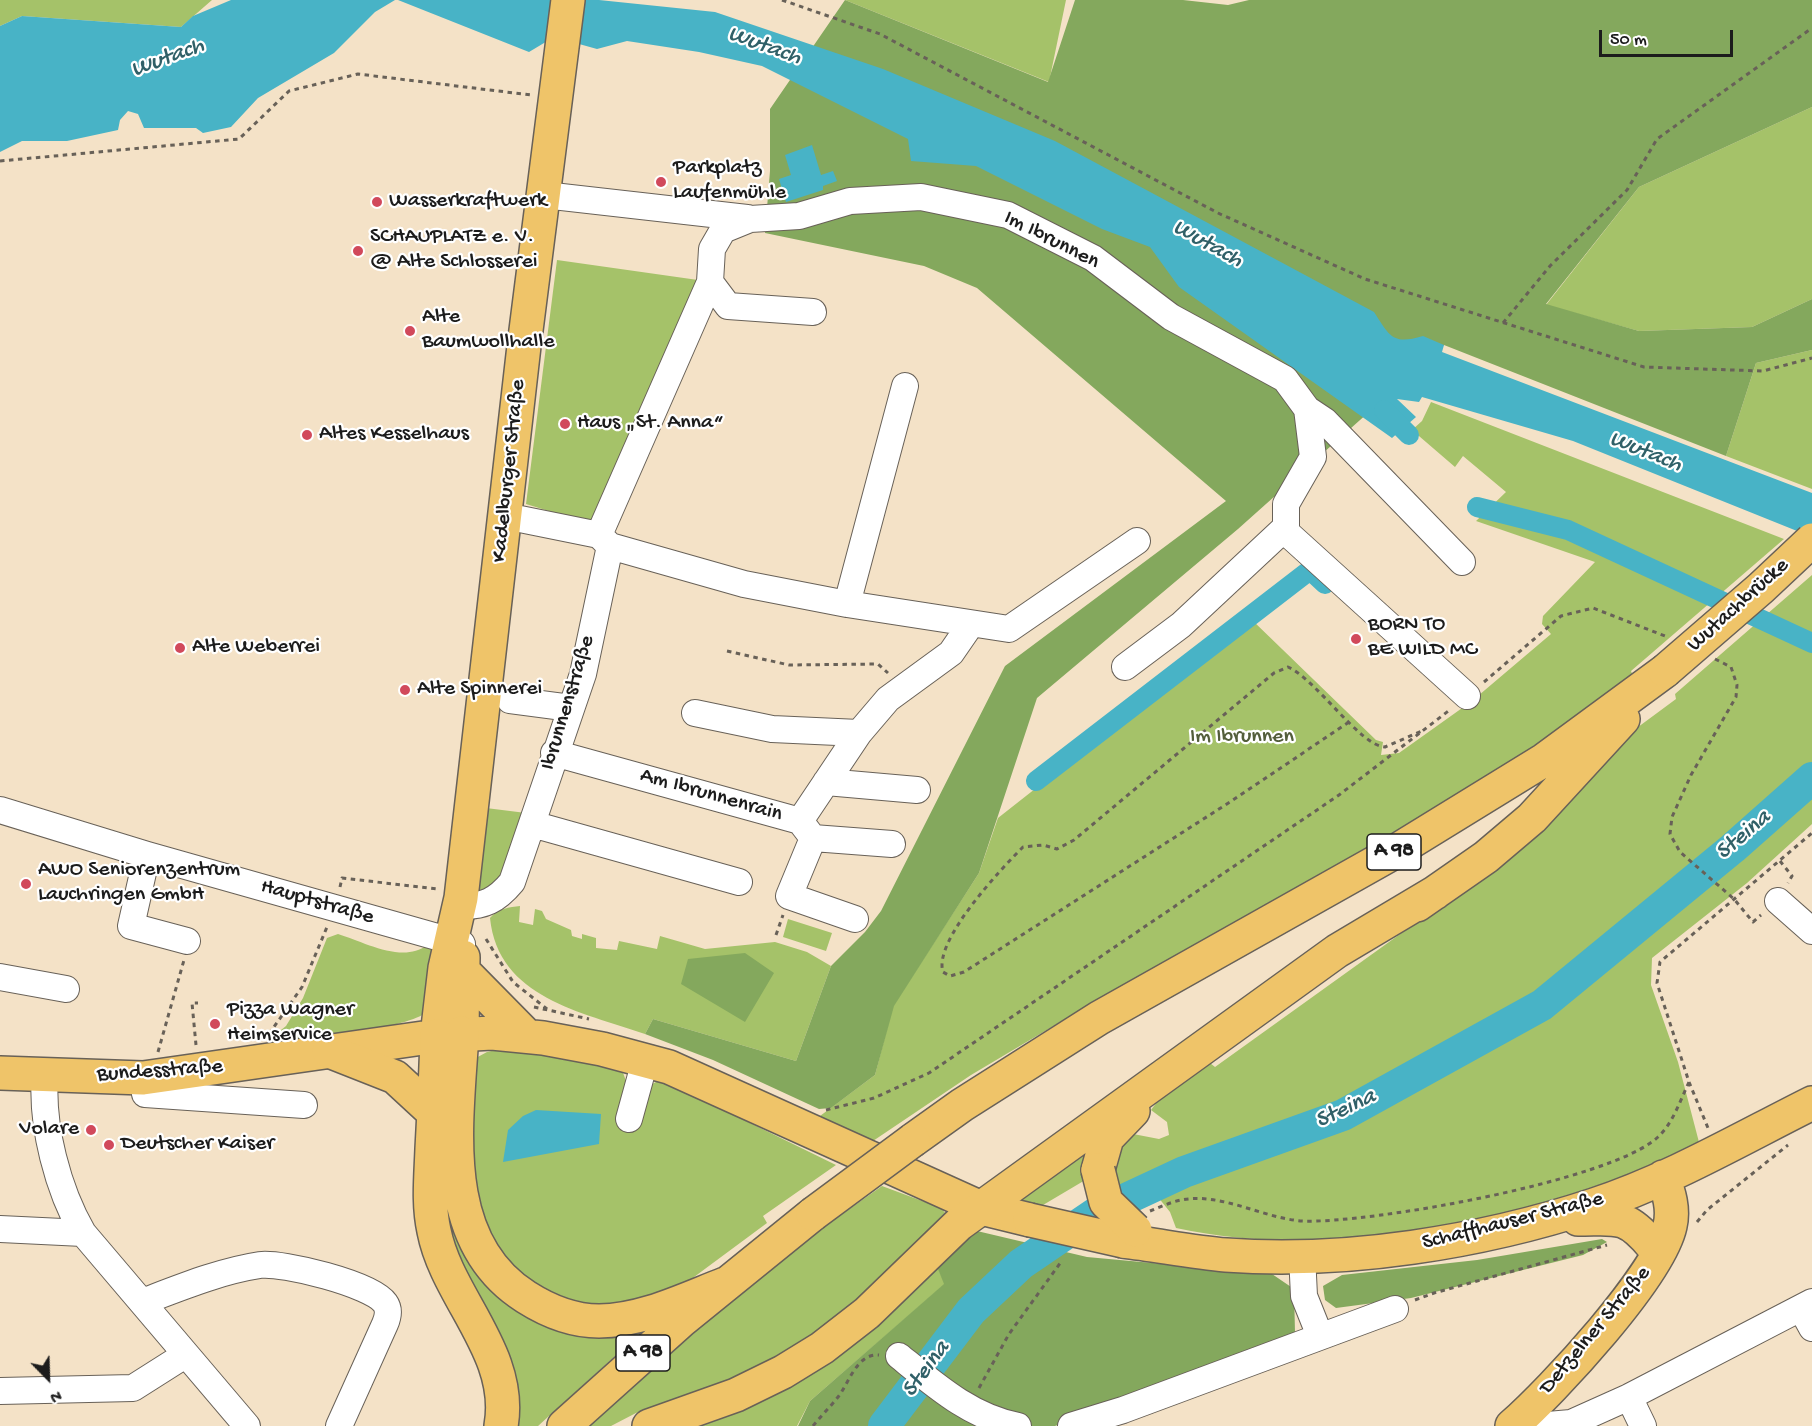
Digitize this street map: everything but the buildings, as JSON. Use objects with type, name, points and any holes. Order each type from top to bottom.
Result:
[{"type":"main road","name":"Kadelburger Straße","points":[[450,1035],[440,994],[466,949],[451,900],[511,511],[524,346],[544,195],[560,117],[568,0]]},
{"type":"main road","name":"Wutachbrücke","points":[[1665,671],[1761,588],[1812,540]]},
{"type":"main road","points":[[1139,1232],[1106,1202],[1098,1170],[1107,1138],[1133,1111],[1486,857],[1532,818],[1665,671]]},
{"type":"main road","name":"A 98","points":[[564,1426],[636,1359],[725,1284],[813,1214],[962,1105],[1099,1018],[1396,851],[1534,766],[1665,671]]},
{"type":"main road","points":[[649,1426],[736,1395],[783,1372],[822,1348],[867,1313],[959,1224],[1337,951],[1436,892]]},
{"type":"main road","points":[[466,949],[527,1036]]},
{"type":"main road","points":[[450,1035],[434,1113],[430,1199],[433,1230],[449,1275],[473,1317],[492,1359],[502,1400],[501,1426]]},
{"type":"main road","points":[[450,1035],[458,1180],[464,1210],[475,1239],[492,1268],[513,1289],[538,1305],[568,1317],[599,1321],[631,1317],[725,1284]]},
{"type":"main road","name":"Bundesstraße","points":[[0,1073],[143,1078],[450,1035],[527,1036],[593,1047],[645,1061]]},
{"type":"main road","points":[[328,1051],[395,1077],[434,1113]]},
{"type":"main road","name":"Schaffhauser Straße","points":[[645,1061],[702,1081],[981,1208],[1030,1220],[1139,1232],[1227,1255],[1302,1255],[1410,1247],[1546,1219],[1634,1190],[1720,1151],[1812,1103]]},
{"type":"main road","name":"Detzelner Straße","points":[[1517,1422],[1620,1308],[1671,1224],[1671,1205],[1663,1177]]},
{"type":"main road","points":[[1634,1190],[1646,1218],[1653,1253]]},
{"type":"main road","points":[[1546,1219],[1623,1219],[1637,1227],[1653,1253]]},
{"type":"street","points":[[544,195],[750,219]]},
{"type":"street","name":"Im Ibrunnen","points":[[710,282],[712,249],[723,230],[750,219],[799,216],[850,201],[921,197],[1008,215],[1093,258],[1171,317],[1285,379],[1307,409],[1313,458],[1286,504],[1286,527]]},
{"type":"street","points":[[536,260],[546,283],[511,511],[744,584],[848,604],[1010,629],[1137,541]]},
{"type":"street","points":[[710,282],[728,306],[813,312]]},
{"type":"street","name":"Ibrunnenstraße","points":[[451,900],[477,907],[503,893],[512,882],[554,753],[583,674],[604,540],[710,282]]},
{"type":"street","points":[[848,604],[905,386]]},
{"type":"street","points":[[1307,409],[1325,421],[1462,562]]},
{"type":"street","points":[[1125,667],[1181,625],[1286,527]]},
{"type":"street","points":[[1286,527],[1286,532],[1467,696]]},
{"type":"street","name":"Am Ibrunnenrain","points":[[554,753],[806,830],[826,782],[859,733],[888,699],[951,653],[971,624]]},
{"type":"street","points":[[510,700],[571,708]]},
{"type":"street","points":[[695,713],[772,729],[859,733]]},
{"type":"street","points":[[826,782],[917,790]]},
{"type":"street","name":"Hauptstraße","points":[[0,810],[466,949]]},
{"type":"street","points":[[532,824],[739,882]]},
{"type":"street","points":[[855,919],[789,896],[806,830],[892,844]]},
{"type":"street","points":[[147,855],[131,926],[187,940]]},
{"type":"street","points":[[1778,901],[1812,931]]},
{"type":"street","points":[[0,976],[66,989]]},
{"type":"street","points":[[628,1119],[645,1061]]},
{"type":"street","points":[[45,1076],[43,1100],[59,1179],[68,1208],[83,1233],[247,1426]]},
{"type":"street","points":[[143,1078],[145,1094],[304,1105]]},
{"type":"street","points":[[0,1229],[83,1233]]},
{"type":"street","points":[[1302,1255],[1304,1296],[1320,1336]]},
{"type":"street","points":[[142,1302],[188,1285],[261,1265],[281,1265],[329,1277],[385,1302],[389,1314],[339,1426]]},
{"type":"street","points":[[1071,1426],[1123,1410],[1395,1309]]},
{"type":"street","points":[[1517,1422],[1548,1425],[1570,1423],[1808,1313]]},
{"type":"street","points":[[0,1391],[134,1388],[185,1355]]},
{"type":"street","points":[[899,1356],[958,1402],[994,1421],[1018,1426]]},
{"type":"street","points":[[1629,1397],[1643,1426]]},
{"type":"path","points":[[782,0],[880,34],[1218,213],[1365,279],[1644,367],[1763,371],[1812,358]]},
{"type":"path","points":[[1503,323],[1550,266],[1626,190],[1657,139],[1812,28]]},
{"type":"path","points":[[0,161],[239,139],[290,91],[358,74],[560,117]]},
{"type":"path","points":[[819,1111],[842,1108],[874,1098],[929,1073],[1339,795],[1426,729],[1562,616],[1593,608],[1643,626]]},
{"type":"path","points":[[727,651],[789,665],[878,664],[903,686]]},
{"type":"path","points":[[1349,722],[1230,802],[964,972],[950,976],[943,972],[942,955],[948,941],[969,910],[1023,847],[1043,845],[1057,849],[1074,840],[1274,673],[1288,667],[1299,672],[1349,722],[1379,747],[1426,729]]},
{"type":"path","points":[[1731,667],[1737,685],[1733,703],[1691,775],[1672,817],[1671,834],[1680,852],[1725,891],[1753,922],[1778,901]]},
{"type":"path","points":[[1720,1151],[1705,1124],[1689,1082],[1657,983],[1657,971],[1660,962],[1812,833]]},
{"type":"path","points":[[266,1038],[302,987],[317,946],[336,909],[342,878],[436,889],[451,900]]},
{"type":"path","points":[[167,1052],[158,1053],[184,959],[187,940]]},
{"type":"path","points":[[466,949],[548,1010],[595,1021]]},
{"type":"path","points":[[196,1050],[192,1003],[198,1003]]},
{"type":"path","points":[[1139,1232],[1182,1200],[1212,1201],[1300,1221],[1359,1218],[1440,1206],[1528,1186],[1614,1162],[1643,1148],[1658,1137],[1670,1122],[1689,1082]]},
{"type":"path","points":[[1693,1228],[1707,1210],[1791,1142]]},
{"type":"path","points":[[1395,1309],[1434,1293],[1618,1242]]},
{"type":"path","points":[[958,1402],[984,1381],[1009,1334],[1061,1262]]},
{"type":"path","points":[[813,1426],[838,1397],[857,1366],[873,1354],[899,1356]]},
{"type":"green space","points":[[0,0],[212,0],[181,27],[22,16],[0,26]]},
{"type":"green space","points":[[845,0],[1066,0],[1049,82]]},
{"type":"green space","points":[[845,0],[1048,82],[1075,0],[1183,0],[1228,5],[1249,0],[1812,0],[1812,107],[1639,187],[1546,304],[1639,331],[1752,327],[1812,299],[1812,350],[1756,363],[1726,456],[1444,345],[1238,529],[1037,698],[979,873],[894,1006],[875,1075],[831,1108],[819,1109],[713,1060],[645,1034],[653,1019],[796,1061],[831,966],[865,932],[881,911],[1005,666],[1226,501],[977,288],[924,266],[765,233],[770,171],[770,109]]},
{"type":"green space","points":[[1812,107],[1812,299],[1752,327],[1639,331],[1546,305],[1639,187]]},
{"type":"green space","points":[[557,260],[705,281],[594,525],[526,504]]},
{"type":"green space","points":[[1812,350],[1812,489],[1726,456],[1756,363]]},
{"type":"green space","points":[[1431,402],[1784,539],[1631,671],[1633,676],[1481,784],[1264,911],[1114,990],[971,1075],[870,1143],[820,1116],[875,1075],[893,1006],[979,873],[998,818],[1251,619],[1376,740],[1383,742],[1381,755],[1399,753],[1472,701],[1551,634],[1542,624],[1543,616],[1595,562],[1476,521],[1506,492],[1463,456],[1455,467],[1412,430],[1422,421]]},
{"type":"green space","points":[[1812,575],[1812,824],[1747,883],[1652,958],[1651,985],[1678,1062],[1700,1146],[1576,1193],[1510,1212],[1443,1226],[1376,1236],[1308,1240],[1241,1238],[1176,1228],[1170,1212],[1158,1197],[1132,1210],[1118,1190],[1114,1164],[1128,1133],[1159,1139],[1169,1135],[1167,1122],[1151,1110],[1157,1102],[1210,1063],[1215,1067],[1499,863],[1630,733],[1676,699],[1675,694]]},
{"type":"green space","points":[[486,808],[526,813],[516,846],[506,868],[492,885],[482,891],[479,889]]},
{"type":"green space","points":[[520,906],[519,922],[533,925],[535,909],[542,911],[546,919],[571,930],[572,936],[582,939],[582,934],[596,938],[596,948],[617,950],[619,941],[657,949],[660,936],[705,949],[775,942],[807,952],[831,966],[796,1061],[653,1019],[645,1034],[570,1009],[547,998],[526,984],[509,967],[496,945],[490,918],[500,911]]},
{"type":"green space","points":[[788,919],[832,933],[826,951],[783,937]]},
{"type":"green space","points":[[338,934],[395,952],[417,950],[427,945],[433,952],[426,1012],[417,1018],[379,1028],[271,1046],[271,1038],[286,1026],[303,998],[327,938]]},
{"type":"green space","points":[[745,953],[774,973],[745,1022],[681,984],[688,959]]},
{"type":"green space","points":[[501,1049],[560,1056],[622,1070],[626,1081],[648,1086],[658,1081],[703,1100],[836,1165],[763,1216],[767,1223],[690,1280],[629,1307],[561,1302],[495,1255],[470,1190],[474,1059],[487,1052]]},
{"type":"green space","points":[[450,1058],[480,1270],[646,1328],[538,1426],[509,1426],[443,1232]]},
{"type":"green space","points":[[1099,1136],[1092,1176],[1038,1208],[1018,1203],[1016,1196]]},
{"type":"green space","points":[[882,1186],[941,1208],[946,1214],[907,1257],[815,1334],[785,1352],[718,1385],[636,1413],[611,1426],[590,1426],[716,1313],[797,1246]]},
{"type":"green space","points":[[977,1231],[1087,1257],[1272,1274],[1294,1289],[1295,1333],[1055,1426],[798,1426],[810,1401],[944,1284],[934,1259]]},
{"type":"green space","points":[[1602,1239],[1607,1242],[1583,1255],[1411,1298],[1336,1308],[1325,1300],[1323,1286],[1342,1275],[1477,1260]]},
{"type":"green space","points":[[934,1259],[945,1284],[810,1401],[797,1426],[683,1426]]},
{"type":"water","name":"Wutach","points":[[231,0],[395,0],[375,12],[334,53],[258,98],[231,127],[203,133],[196,128],[144,128],[138,114],[128,111],[120,120],[118,130],[67,141],[22,141],[0,152],[0,26],[22,16],[181,27],[193,16]]},
{"type":"water","name":"Wutach","points":[[398,0],[599,0],[715,12],[883,69],[1055,141],[1374,312],[1393,337],[1405,340],[1423,336],[1444,345],[1442,352],[1812,493],[1812,537],[1573,441],[1422,397],[1419,402],[1397,399],[1416,417],[1392,438],[1179,287],[1150,247],[1102,229],[976,166],[911,161],[908,139],[762,66],[699,52],[627,41],[597,49],[554,37],[529,52]]},
{"type":"water","points":[[812,145],[821,175],[833,171],[837,181],[823,186],[823,190],[786,202],[779,179],[791,175],[785,155]]},
{"type":"water","points":[[536,1110],[601,1114],[599,1144],[503,1162],[508,1130],[523,1116]]},
{"type":"waterway","points":[[1384,410],[1409,435]]},
{"type":"waterway","points":[[1477,507],[1568,530],[1812,643]]},
{"type":"waterway","points":[[1036,781],[1310,570],[1325,584]]},
{"type":"waterway","name":"Steina","points":[[884,1426],[971,1311],[1021,1264],[1096,1213],[1184,1172],[1343,1115],[1542,1005],[1733,848],[1812,778]]},
{"type":"place","name":"Parkplatz Laufenmühle","points":[[661,182]]},
{"type":"place","name":"Wasserkraftwerk","points":[[377,202]]},
{"type":"place","name":"SCHAUPLATZ e. V. @ Alte Schlosserei","points":[[358,251]]},
{"type":"place","name":"Alte Baumwollhalle","points":[[410,331]]},
{"type":"place","name":"Haus „St. Anna“","points":[[565,424]]},
{"type":"place","name":"Altes Kesselhaus","points":[[307,435]]},
{"type":"place","name":"BORN TO BE WILD MC","points":[[1356,639]]},
{"type":"place","name":"Alte Weberrei","points":[[180,648]]},
{"type":"place","name":"Alte Spinnerei","points":[[405,690]]},
{"type":"place","name":"AWO Seniorenzentrum Lauchringen GmbH","points":[[26,884]]},
{"type":"place","name":"Pizza Wagner Heimservice","points":[[215,1024]]},
{"type":"place","name":"Volare","points":[[91,1130]]},
{"type":"place","name":"Deutscher Kaiser","points":[[109,1145]]}]
